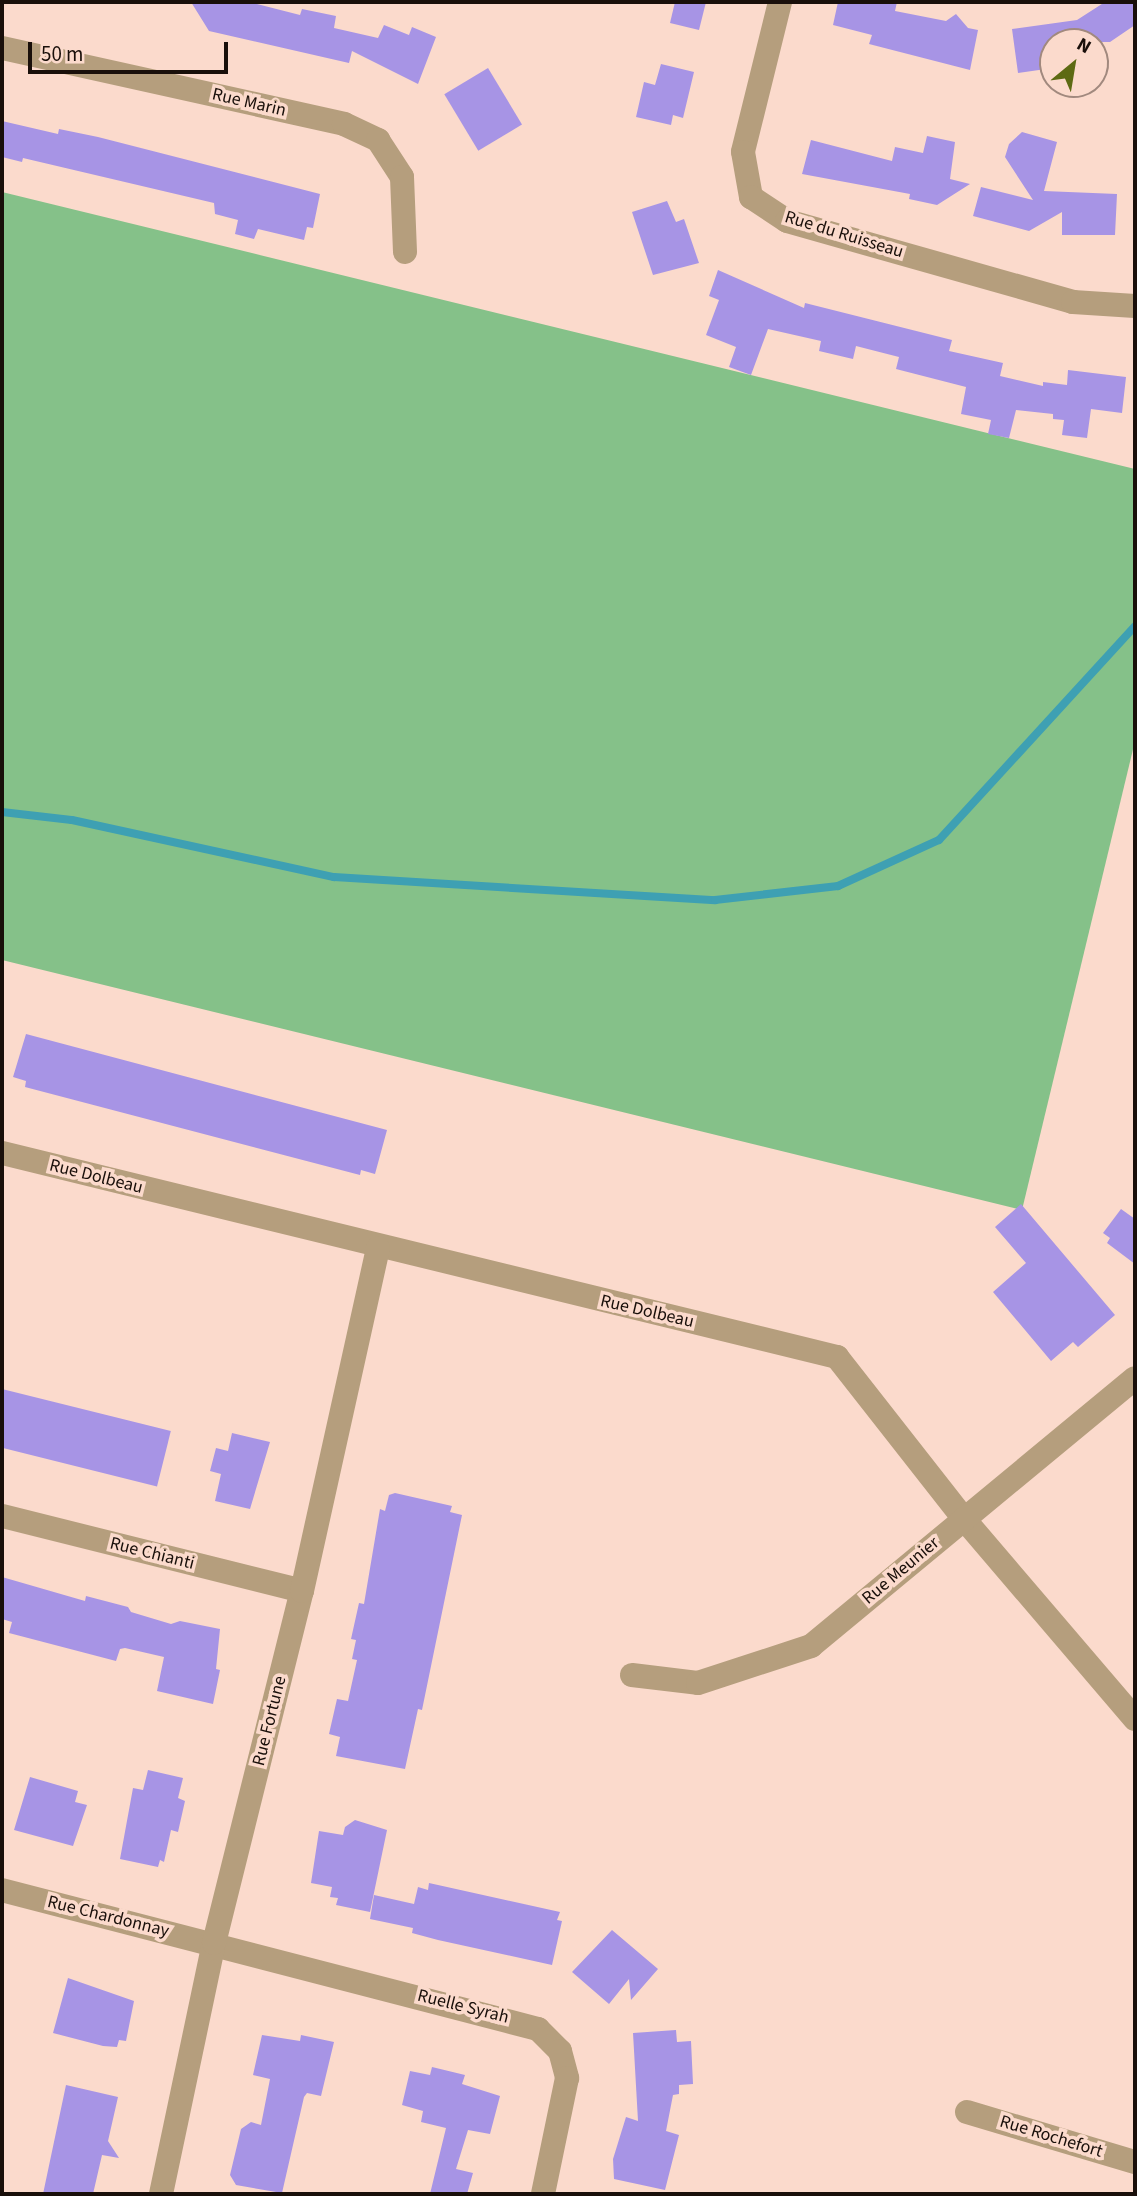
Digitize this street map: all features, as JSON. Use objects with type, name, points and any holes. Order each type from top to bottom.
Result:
[{"type":"street","name":"Rue du Ruisseau","points":[[780,2],[743,152],[751,197],[787,221],[982,277],[1073,302],[1135,306]]},
{"type":"street","name":"Rue Marin","points":[[2,47],[344,124],[378,140],[402,177],[405,252]]},
{"type":"street","name":"Rue Dolbeau","points":[[2,1153],[378,1248],[837,1357],[964,1519],[1135,1719]]},
{"type":"street","name":"Rue Fortune","points":[[161,2194],[214,1943],[302,1591],[378,1248]]},
{"type":"street","name":"Rue Meunier","points":[[632,1675],[698,1682],[740,1673],[811,1646],[1135,1378]]},
{"type":"street","name":"Rue Chianti","points":[[2,1516],[302,1591]]},
{"type":"street","name":"Rue Chardonnay","points":[[2,1890],[214,1943]]},
{"type":"street","name":"Ruelle Syrah","points":[[214,1943],[522,2022],[544,2034],[560,2051],[568,2078],[543,2194]]},
{"type":"street","name":"Rue Rochefort","points":[[967,2112],[1135,2162]]},
{"type":"green space","points":[[2,192],[1135,469],[1135,741],[1022,1210],[2,960]]},
{"type":"building","points":[[191,2],[249,2],[300,15],[302,9],[336,16],[334,28],[378,38],[384,25],[409,35],[412,27],[436,37],[418,84],[352,51],[349,63],[209,31]]},
{"type":"building","points":[[675,2],[706,2],[699,30],[670,23]]},
{"type":"building","points":[[838,2],[897,2],[895,11],[946,21],[956,14],[968,28],[978,30],[970,70],[869,44],[872,35],[833,25]]},
{"type":"building","points":[[1105,2],[1135,2],[1135,25],[1110,42],[1109,28],[1039,28],[1039,70],[1018,73],[1012,29],[1077,20]]},
{"type":"building","points":[[661,64],[694,72],[683,118],[673,115],[671,125],[636,117],[644,82],[655,85]]},
{"type":"building","points":[[488,68],[522,125],[478,151],[444,94]]},
{"type":"building","points":[[2,121],[58,134],[59,129],[98,137],[320,194],[313,228],[307,227],[304,240],[258,229],[254,239],[235,234],[238,220],[215,214],[214,203],[23,158],[22,162],[2,157]]},
{"type":"building","points":[[1022,132],[1057,142],[1044,191],[1117,194],[1115,235],[1062,235],[1062,212],[1029,231],[973,216],[981,187],[1033,200],[1005,157],[1009,144]]},
{"type":"building","points":[[927,136],[955,142],[950,179],[970,184],[937,205],[909,199],[910,194],[802,174],[811,140],[892,161],[895,147],[923,153]]},
{"type":"building","points":[[667,201],[676,222],[684,219],[699,263],[653,275],[632,212]]},
{"type":"building","points":[[718,270],[804,308],[805,303],[952,340],[949,351],[1003,363],[1000,376],[1043,386],[1043,382],[1067,385],[1068,370],[1126,377],[1122,413],[1091,409],[1087,438],[1062,435],[1064,420],[1053,419],[1053,414],[1016,410],[1009,438],[988,434],[991,420],[961,414],[966,387],[896,369],[899,357],[856,346],[853,359],[819,351],[821,341],[768,329],[751,375],[729,367],[736,347],[706,335],[719,300],[709,296]]},
{"type":"building","points":[[26,1034],[387,1130],[375,1174],[361,1170],[360,1175],[25,1087],[26,1081],[13,1077]]},
{"type":"building","points":[[1021,1204],[1115,1315],[1078,1347],[1073,1342],[1051,1361],[993,1292],[1026,1263],[995,1227]]},
{"type":"building","points":[[1121,1209],[1135,1219],[1135,1264],[1107,1243],[1110,1238],[1103,1233]]},
{"type":"building","points":[[2,1389],[171,1431],[157,1486],[2,1448]]},
{"type":"building","points":[[232,1433],[270,1442],[250,1509],[215,1501],[221,1474],[210,1471],[216,1448],[228,1451]]},
{"type":"building","points":[[395,1493],[452,1506],[450,1512],[462,1515],[422,1710],[418,1709],[405,1769],[336,1756],[340,1737],[329,1734],[337,1699],[348,1701],[357,1660],[352,1659],[356,1640],[351,1639],[359,1603],[364,1604],[380,1509],[385,1511],[389,1495]]},
{"type":"building","points":[[2,1577],[85,1601],[86,1596],[128,1607],[131,1612],[171,1624],[180,1621],[220,1629],[216,1669],[220,1670],[213,1704],[157,1691],[164,1657],[125,1648],[120,1649],[116,1661],[9,1633],[12,1622],[2,1619]]},
{"type":"building","points":[[148,1770],[183,1778],[178,1798],[185,1801],[178,1832],[171,1830],[164,1862],[160,1860],[158,1867],[120,1859],[133,1788],[143,1790]]},
{"type":"building","points":[[30,1777],[78,1791],[75,1802],[87,1805],[73,1846],[14,1830]]},
{"type":"building","points":[[355,1820],[387,1830],[370,1912],[336,1905],[338,1898],[330,1897],[332,1887],[311,1883],[319,1831],[343,1835],[345,1827]]},
{"type":"building","points":[[429,1883],[560,1912],[557,1920],[562,1921],[552,1965],[438,1940],[412,1933],[413,1928],[370,1919],[374,1895],[414,1904],[418,1887],[428,1890]]},
{"type":"building","points":[[612,1930],[658,1969],[631,2000],[629,1979],[609,2004],[572,1972]]},
{"type":"building","points":[[68,1978],[134,2001],[126,2041],[119,2040],[117,2047],[103,2046],[53,2033]]},
{"type":"building","points":[[676,2030],[677,2042],[691,2041],[693,2084],[679,2085],[679,2094],[673,2095],[666,2131],[679,2135],[665,2190],[614,2179],[613,2159],[626,2117],[638,2121],[633,2033]]},
{"type":"building","points":[[262,2035],[300,2041],[301,2035],[334,2042],[321,2096],[307,2093],[304,2097],[282,2193],[236,2185],[230,2175],[241,2129],[251,2122],[261,2125],[270,2079],[253,2075]]},
{"type":"building","points":[[432,2067],[465,2075],[462,2084],[500,2096],[490,2134],[468,2130],[456,2169],[473,2173],[467,2194],[430,2194],[446,2128],[421,2122],[423,2111],[402,2105],[410,2071],[430,2075]]},
{"type":"building","points":[[66,2085],[118,2097],[108,2141],[119,2158],[102,2155],[93,2194],[43,2194]]},
{"type":"waterway","points":[[2,812],[72,820],[334,877],[715,900],[838,886],[939,840],[1135,626]]}]
